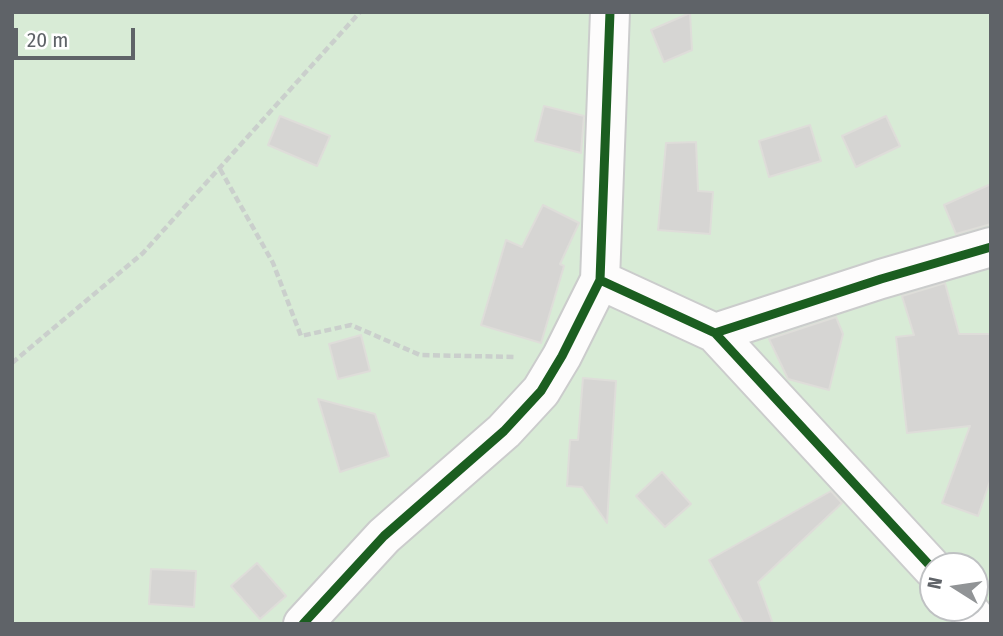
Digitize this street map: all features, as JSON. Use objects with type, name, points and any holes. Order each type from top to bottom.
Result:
[{"type":"street","points":[[303,624],[384,536],[504,430],[541,391],[562,356],[600,280],[610,12]]},
{"type":"street","points":[[715,333],[991,247]]},
{"type":"street","points":[[600,280],[715,333],[919,554]]},
{"type":"path","points":[[12,363],[143,253],[360,12]]},
{"type":"path","points":[[220,169],[273,263],[301,336],[351,325],[420,355],[488,358],[562,356]]},
{"type":"green space","points":[[12,12],[991,12],[991,624],[12,624]]},
{"type":"building","points":[[690,13],[692,50],[664,62],[651,30]]},
{"type":"building","points":[[544,106],[584,116],[581,153],[535,141]]},
{"type":"building","points":[[280,116],[330,136],[317,166],[268,145]]},
{"type":"building","points":[[886,116],[900,146],[856,167],[842,136]]},
{"type":"building","points":[[810,125],[821,161],[769,177],[759,141]]},
{"type":"building","points":[[696,142],[698,191],[713,192],[710,234],[658,230],[666,143]]},
{"type":"building","points":[[991,184],[991,224],[956,234],[944,205]]},
{"type":"building","points":[[543,205],[579,223],[560,264],[564,266],[541,343],[481,325],[506,240],[522,247]]},
{"type":"building","points":[[945,283],[959,334],[991,334],[991,478],[978,516],[942,503],[970,426],[907,433],[896,337],[914,335],[902,296]]},
{"type":"building","points":[[836,317],[843,334],[829,390],[788,379],[769,339]]},
{"type":"building","points":[[361,335],[370,371],[338,379],[329,344]]},
{"type":"building","points":[[583,378],[616,381],[607,523],[582,487],[567,486],[570,440],[578,440]]},
{"type":"building","points":[[318,399],[375,414],[389,456],[340,472]]},
{"type":"building","points":[[662,472],[691,504],[665,527],[636,496]]},
{"type":"building","points":[[831,491],[842,503],[758,582],[773,624],[744,624],[709,560]]},
{"type":"building","points":[[257,563],[286,596],[260,619],[231,586]]},
{"type":"building","points":[[151,569],[196,571],[194,607],[149,604]]},
{"type":"cycle path","points":[[303,624],[384,536],[504,431],[541,391],[562,356],[600,280],[610,12]]},
{"type":"cycle path","points":[[600,280],[715,333],[881,279],[991,247]]},
{"type":"cycle path","points":[[715,333],[919,554]]}]
